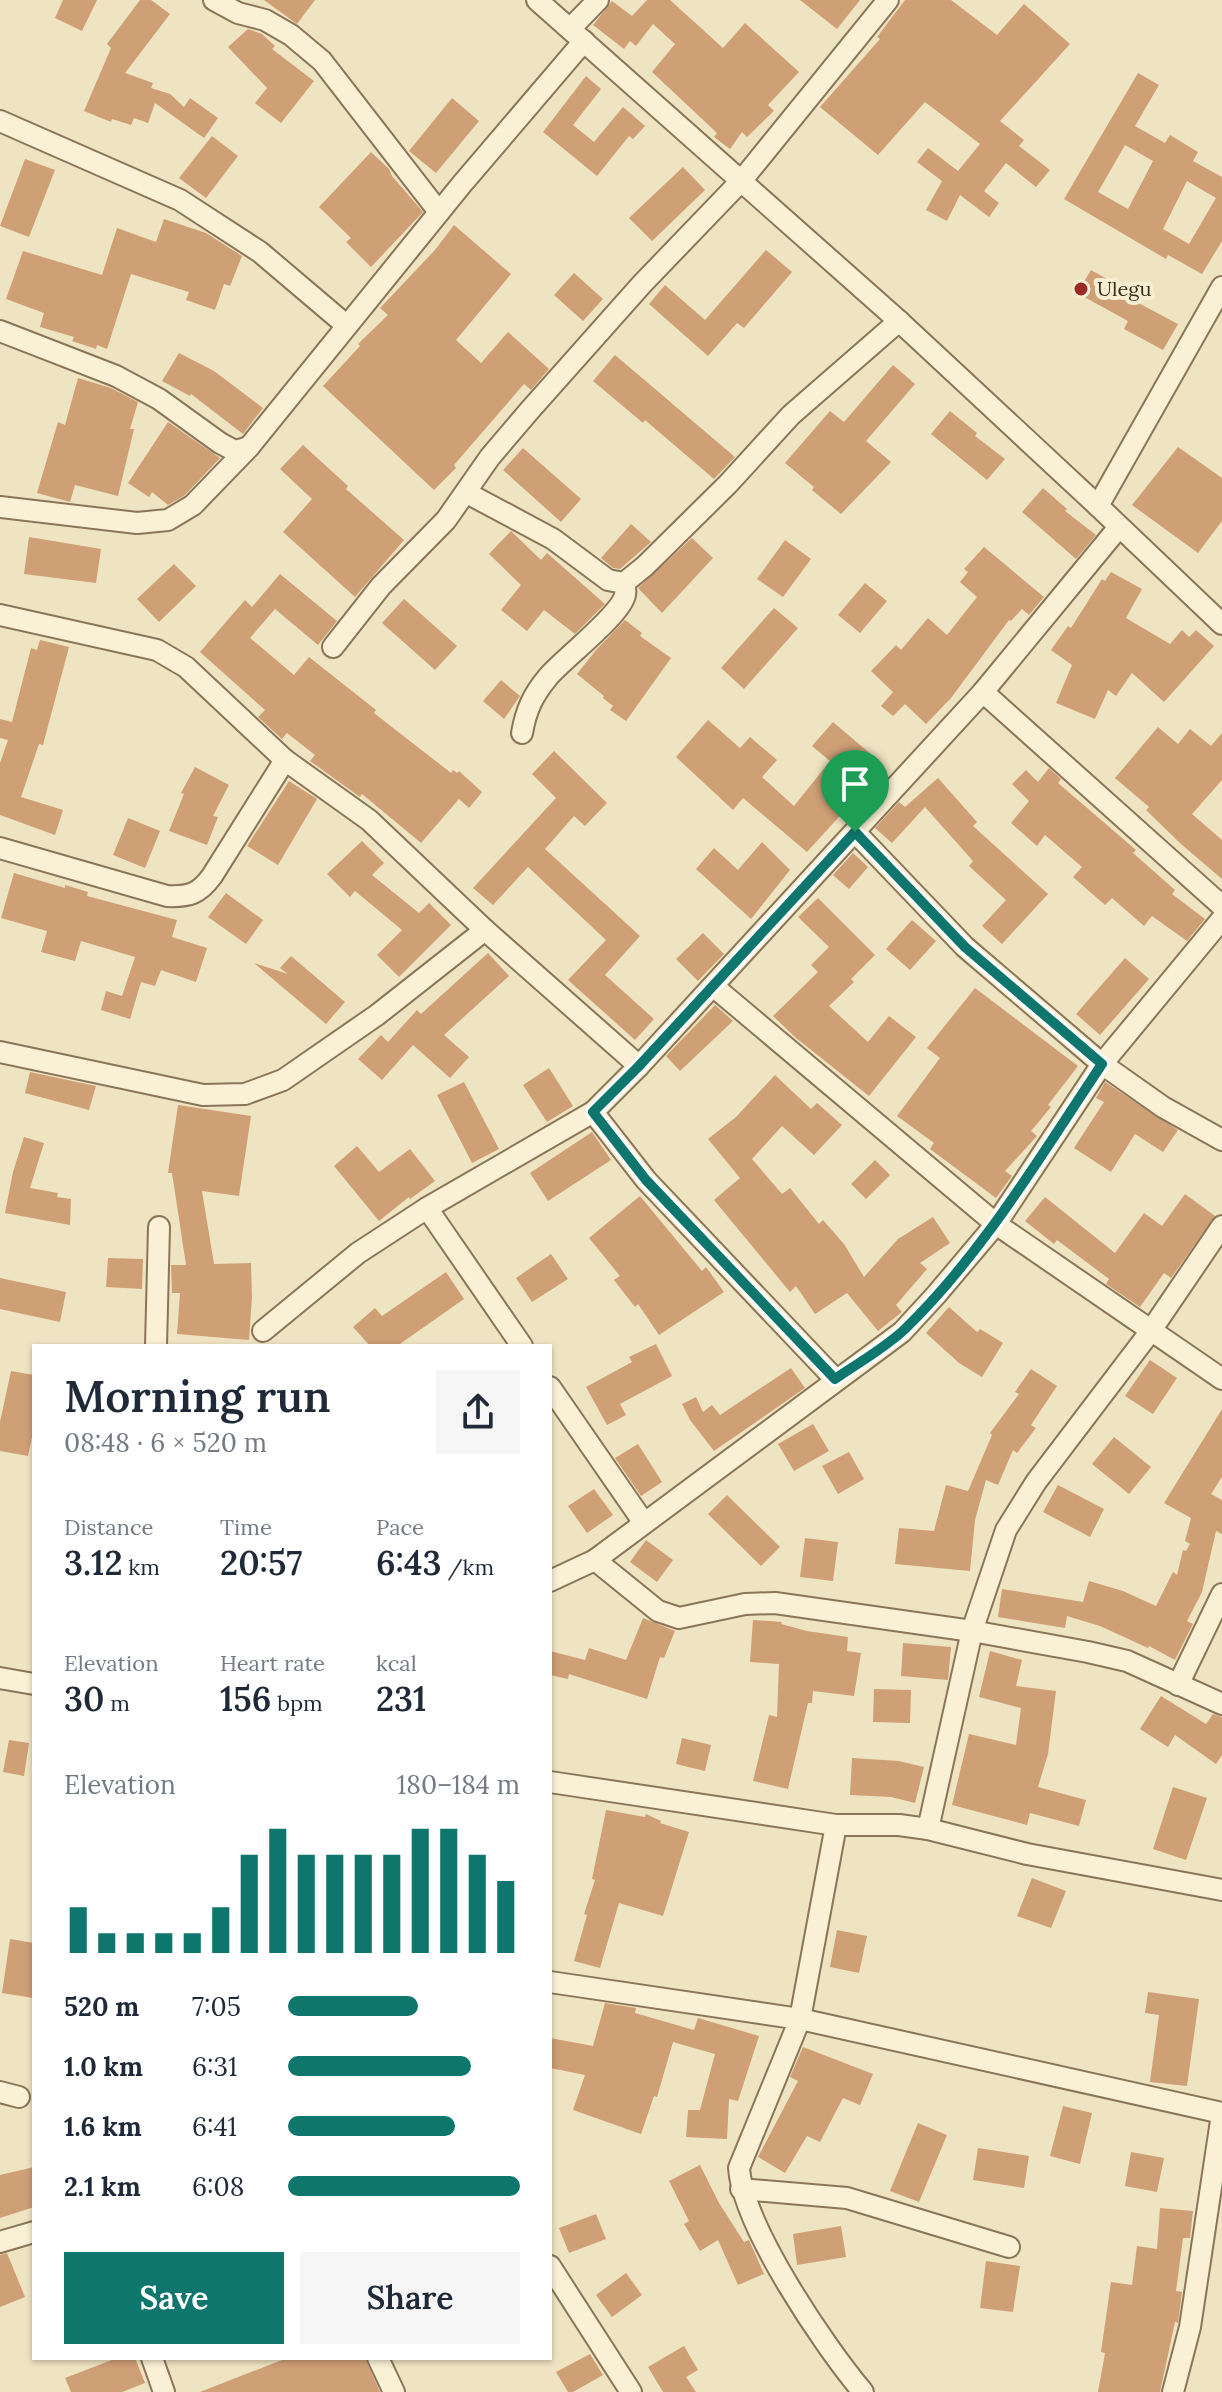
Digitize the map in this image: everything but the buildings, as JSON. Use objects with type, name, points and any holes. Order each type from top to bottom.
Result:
[{"type":"street","points":[[214,0],[238,13],[265,20],[291,35],[322,61],[439,212]]},
{"type":"street","points":[[537,0],[899,321],[1222,624]]},
{"type":"street","points":[[0,507],[137,523],[168,520],[193,505],[249,447],[439,212],[577,35],[598,0]]},
{"type":"street","points":[[333,647],[381,586],[446,520],[490,457],[530,410],[642,284],[742,180],[888,0]]},
{"type":"street","points":[[0,121],[180,200],[260,252],[346,325]]},
{"type":"street","points":[[1098,506],[1222,287]]},
{"type":"street","points":[[624,583],[728,484],[791,415],[899,321]]},
{"type":"street","points":[[0,331],[116,376],[159,399],[235,451],[249,447]]},
{"type":"street","points":[[467,493],[553,539],[608,580],[624,583]]},
{"type":"street","points":[[263,1331],[358,1253],[427,1208],[593,1112],[639,1066],[983,692],[1119,527]]},
{"type":"street","points":[[522,733],[526,710],[536,693],[550,674],[607,620],[624,599],[624,583]]},
{"type":"street","points":[[0,615],[157,650],[186,667],[285,760],[369,820],[485,930],[639,1066]]},
{"type":"street","points":[[983,692],[1222,906]]},
{"type":"street","points":[[0,848],[167,896],[186,897],[202,890],[285,760]]},
{"type":"street","points":[[855,832],[965,947],[1102,1064],[1163,1107],[1222,1140]]},
{"type":"street","points":[[552,1580],[595,1560],[902,1332],[996,1224],[1102,1064],[1222,919]]},
{"type":"street","points":[[0,1052],[203,1095],[245,1094],[283,1080],[295,1072],[377,1015],[485,930]]},
{"type":"street","points":[[713,986],[996,1224],[1222,1379]]},
{"type":"street","points":[[593,1112],[646,1180],[835,1379]]},
{"type":"street","points":[[427,1208],[521,1344]]},
{"type":"street","points":[[928,1829],[972,1631],[1006,1530],[1036,1482],[1150,1332],[1222,1226]]},
{"type":"street","points":[[156,1344],[159,1227]]},
{"type":"street","points":[[552,1390],[644,1523]]},
{"type":"street","points":[[595,1560],[658,1611],[679,1618],[745,1604],[775,1603],[972,1631],[1127,1661],[1222,1704]]},
{"type":"street","points":[[1178,1685],[1222,1594]]},
{"type":"street","points":[[0,1678],[32,1684]]},
{"type":"street","points":[[552,1782],[836,1825],[899,1825],[928,1829],[1027,1854],[1222,1890]]},
{"type":"street","points":[[836,1825],[800,2019],[739,2168],[741,2189],[782,2274],[844,2370],[863,2392]]},
{"type":"street","points":[[552,1982],[800,2019],[1222,2113],[1190,2327],[1173,2392]]},
{"type":"street","points":[[741,2189],[847,2198],[1009,2247]]},
{"type":"street","points":[[0,2242],[32,2233]]},
{"type":"street","points":[[552,2269],[631,2392]]},
{"type":"street","points":[[153,2360],[164,2392]]},
{"type":"street","points":[[379,2360],[394,2392]]},
{"type":"place","name":"Ulegu","points":[[1081,289]]},
{"type":"route","points":[[855,832],[965,947],[1102,1064],[996,1224],[936,1295],[902,1332],[835,1379],[646,1180],[593,1112],[855,832]]}]
